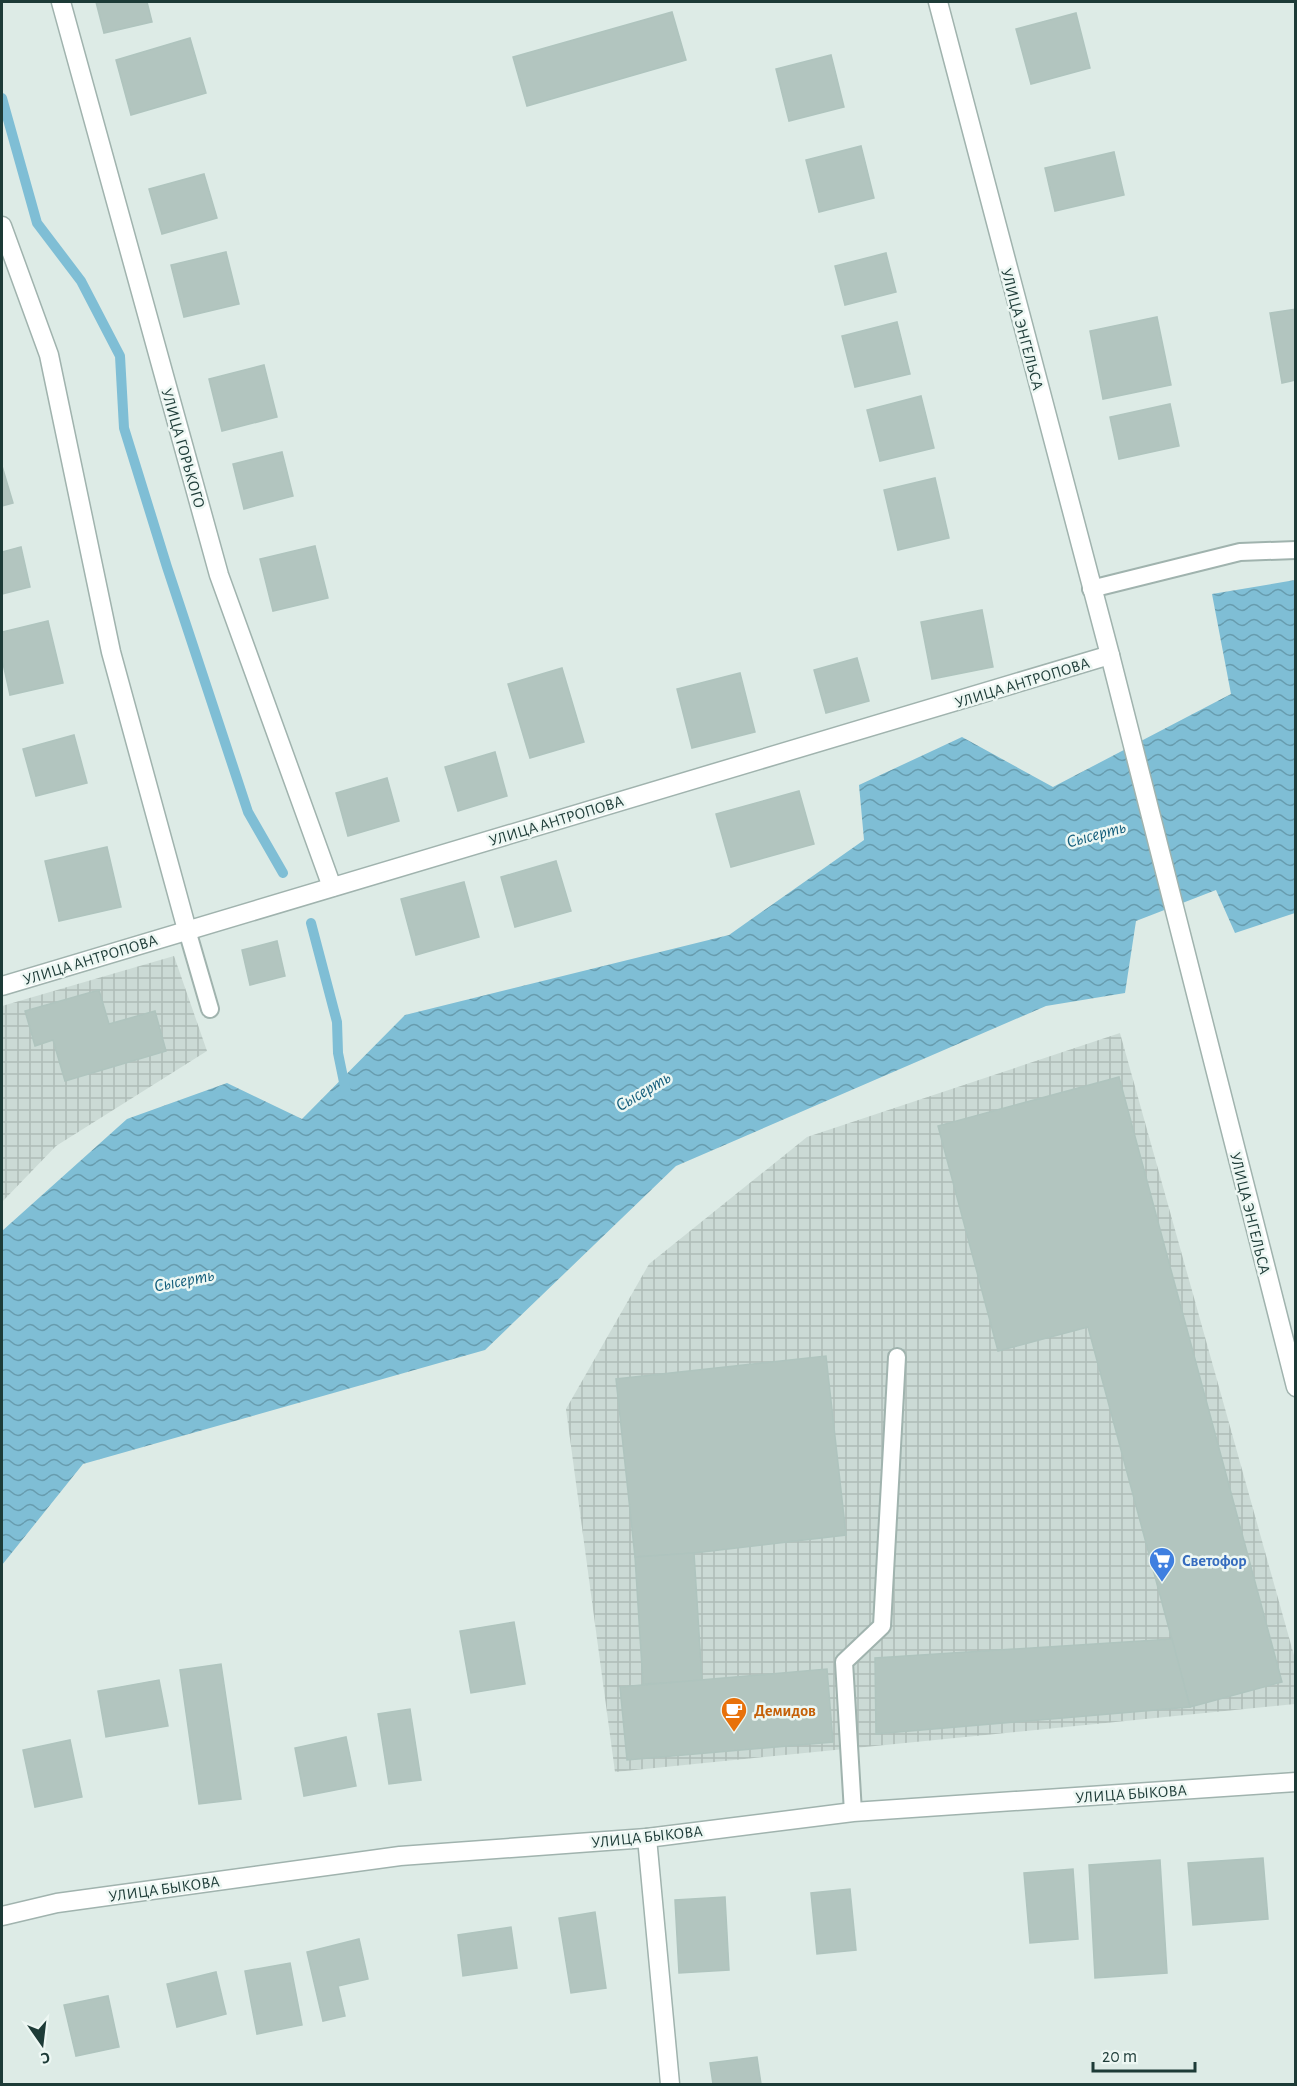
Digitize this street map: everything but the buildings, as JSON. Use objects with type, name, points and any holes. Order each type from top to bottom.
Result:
[{"type":"street","name":"УЛИЦА ГОРЬКОГО","points":[[61,2],[219,575],[332,887]]},
{"type":"street","name":"УЛИЦА ЭНГЕЛЬСА","points":[[938,2],[1110,655],[1296,1387]]},
{"type":"street","points":[[2,226],[49,355],[111,652],[187,930]]},
{"type":"street","name":"УЛИЦА АНТРОПОВА","points":[[2,986],[1110,655]]},
{"type":"street","name":"УЛИЦА БЫКОВА","points":[[2,1916],[57,1903],[400,1856],[647,1838],[853,1812],[1296,1782]]},
{"type":"street","points":[[647,1838],[670,2085]]},
{"type":"lane","points":[[1091,589],[1240,552],[1296,550]]},
{"type":"lane","points":[[187,930],[210,1009]]},
{"type":"lane","points":[[853,1812],[844,1662],[882,1626],[897,1357]]},
{"type":"shaded area","points":[[174,956],[207,1051],[56,1146],[2,1202],[2,1006]]},
{"type":"shaded area","points":[[1120,1033],[1295,1659],[1295,1704],[615,1772],[566,1409],[649,1264],[807,1137]]},
{"type":"water","name":"Сысерть","points":[[1295,580],[1295,913],[1235,933],[1216,890],[1136,921],[1125,993],[1046,1006],[676,1166],[485,1350],[83,1464],[2,1565],[2,1231],[127,1119],[227,1083],[302,1119],[405,1015],[729,935],[864,840],[859,785],[962,737],[1053,787],[1231,694],[1212,594]]},
{"type":"waterway","points":[[2,98],[37,223],[81,281],[120,356],[124,428],[167,567],[248,812],[283,873]]},
{"type":"waterway","points":[[311,923],[337,1022],[338,1053],[346,1092]]},
{"type":"place","name":"Светофор","points":[[1162,1583]]},
{"type":"place","name":"Демидов","points":[[734,1733]]}]
